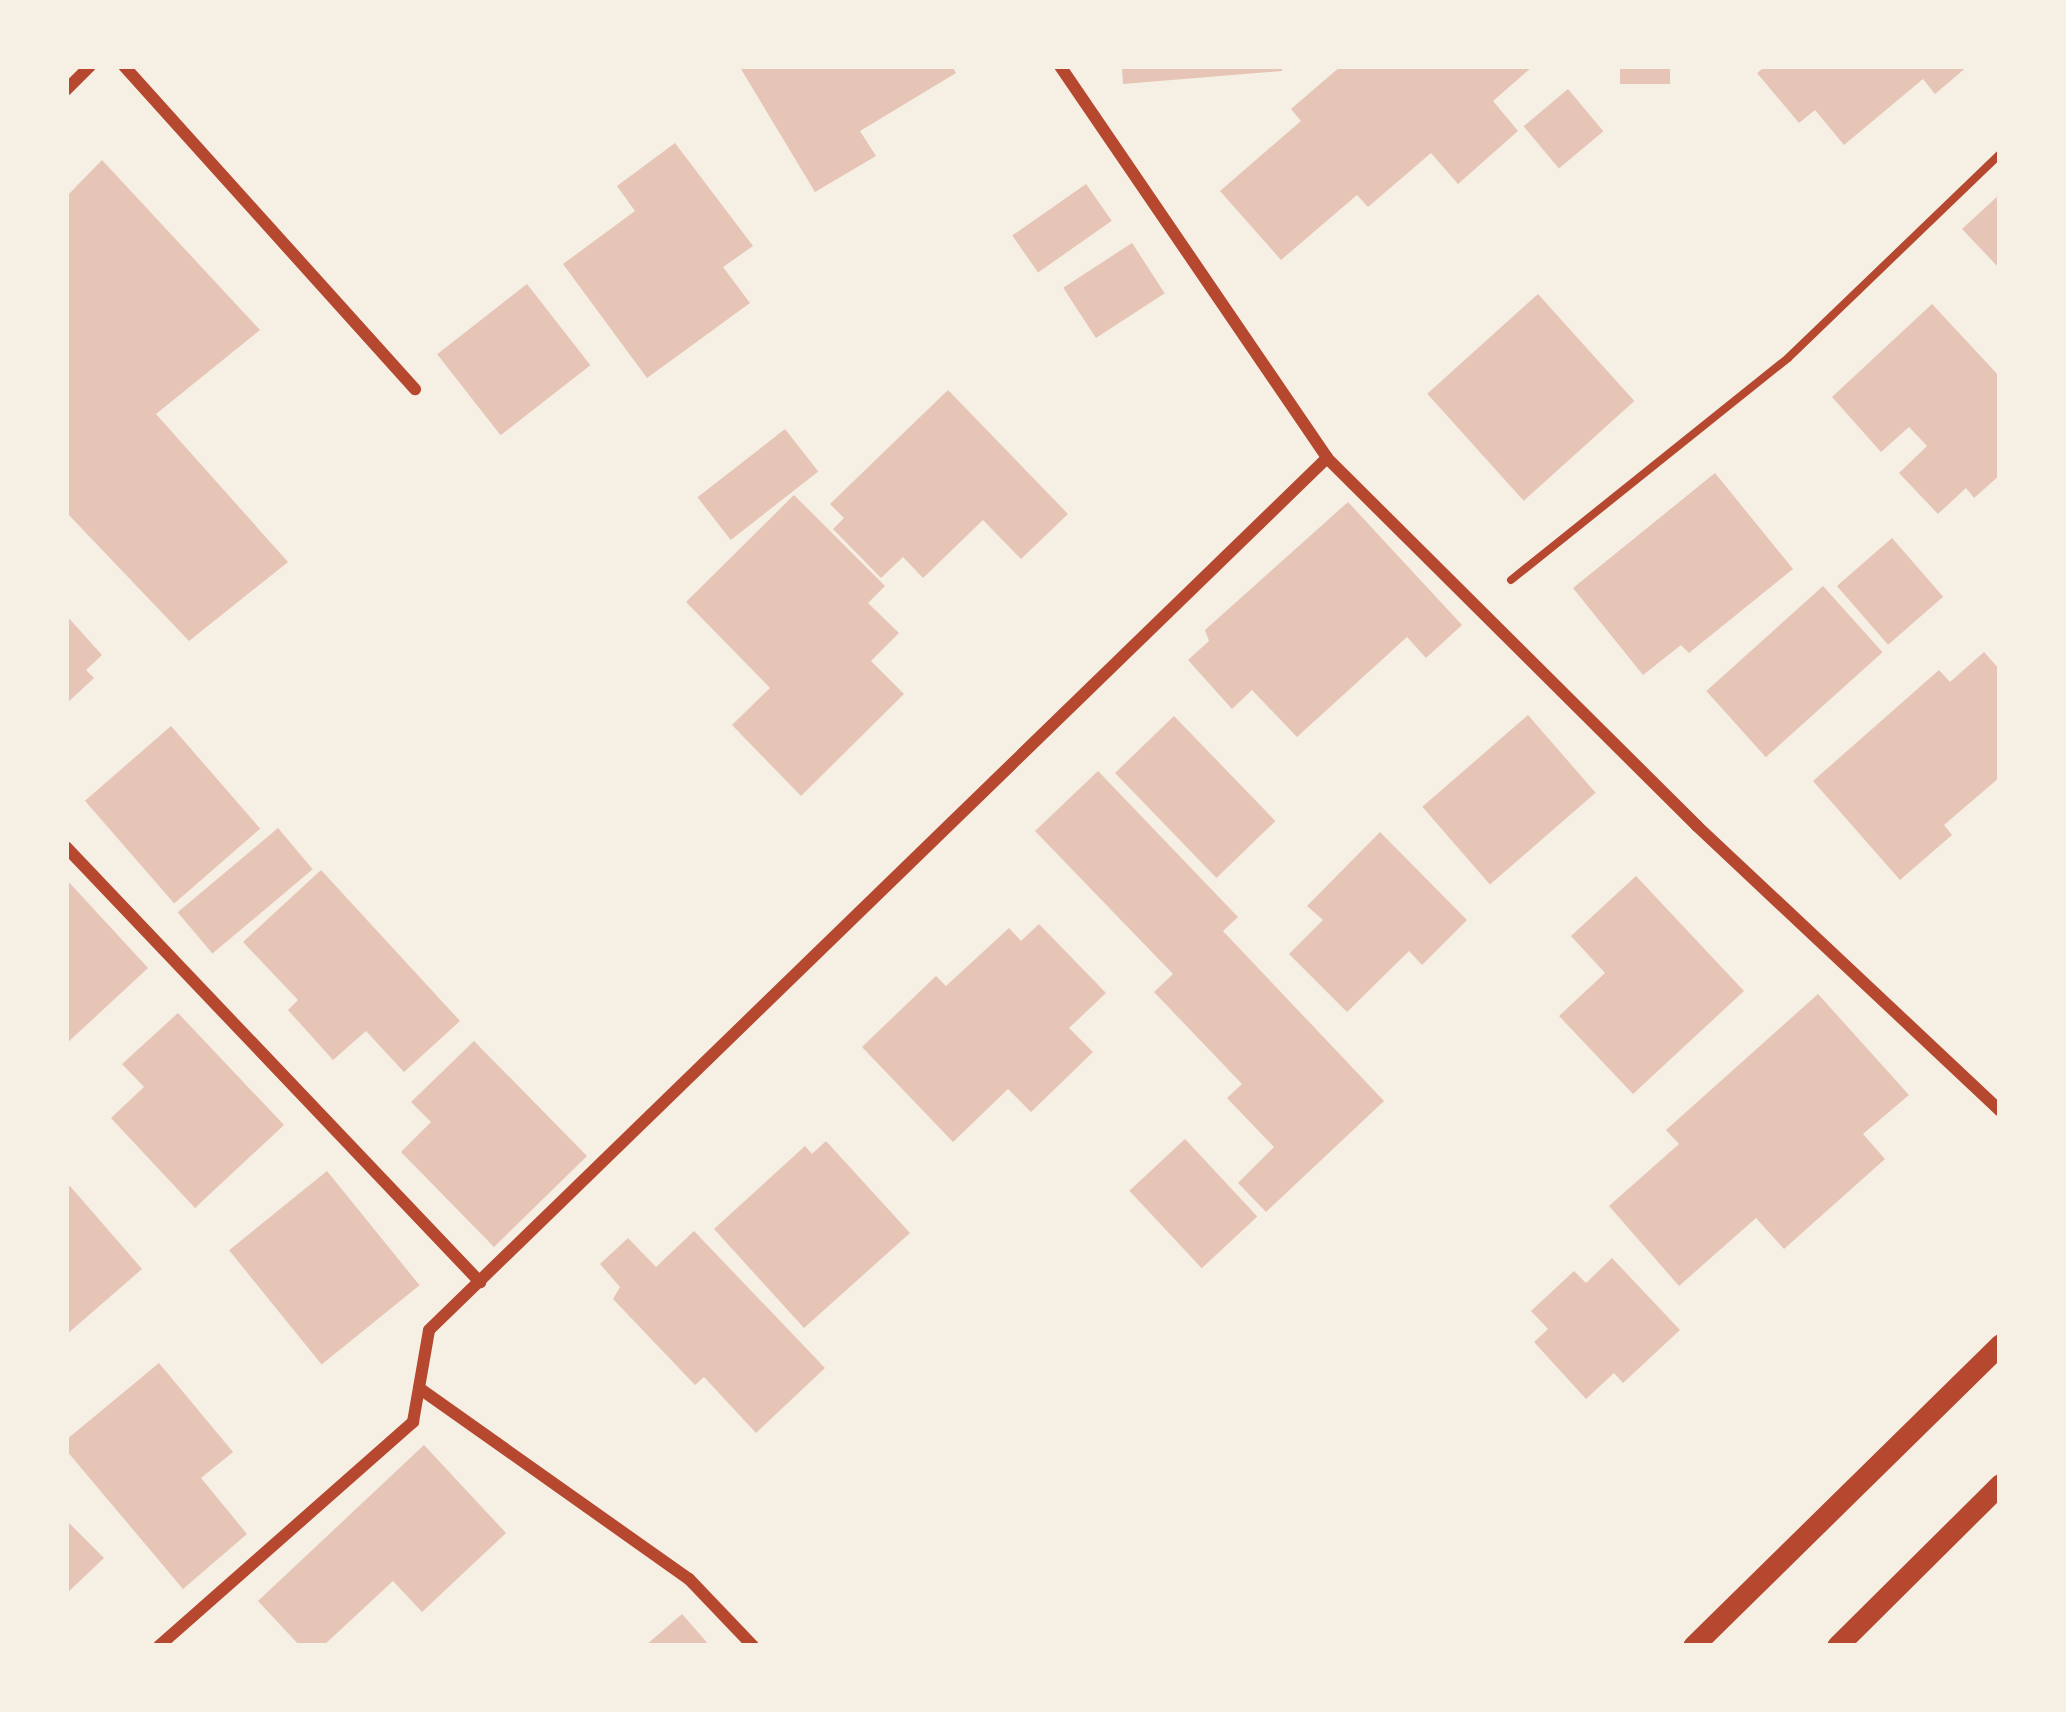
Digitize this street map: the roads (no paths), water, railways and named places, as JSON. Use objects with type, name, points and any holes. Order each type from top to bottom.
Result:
[{"type":"street","points":[[66,90],[90,66]]},
{"type":"street","points":[[124,66],[415,388]]},
{"type":"street","points":[[1060,66],[1327,458],[2000,1111]]},
{"type":"street","points":[[159,1646],[413,1422],[429,1330],[1327,458]]},
{"type":"street","points":[[66,847],[480,1282]]},
{"type":"street","points":[[1693,1646],[2000,1344]]},
{"type":"street","points":[[419,1388],[689,1579],[753,1646]]},
{"type":"street","points":[[1837,1646],[2000,1484]]}]
